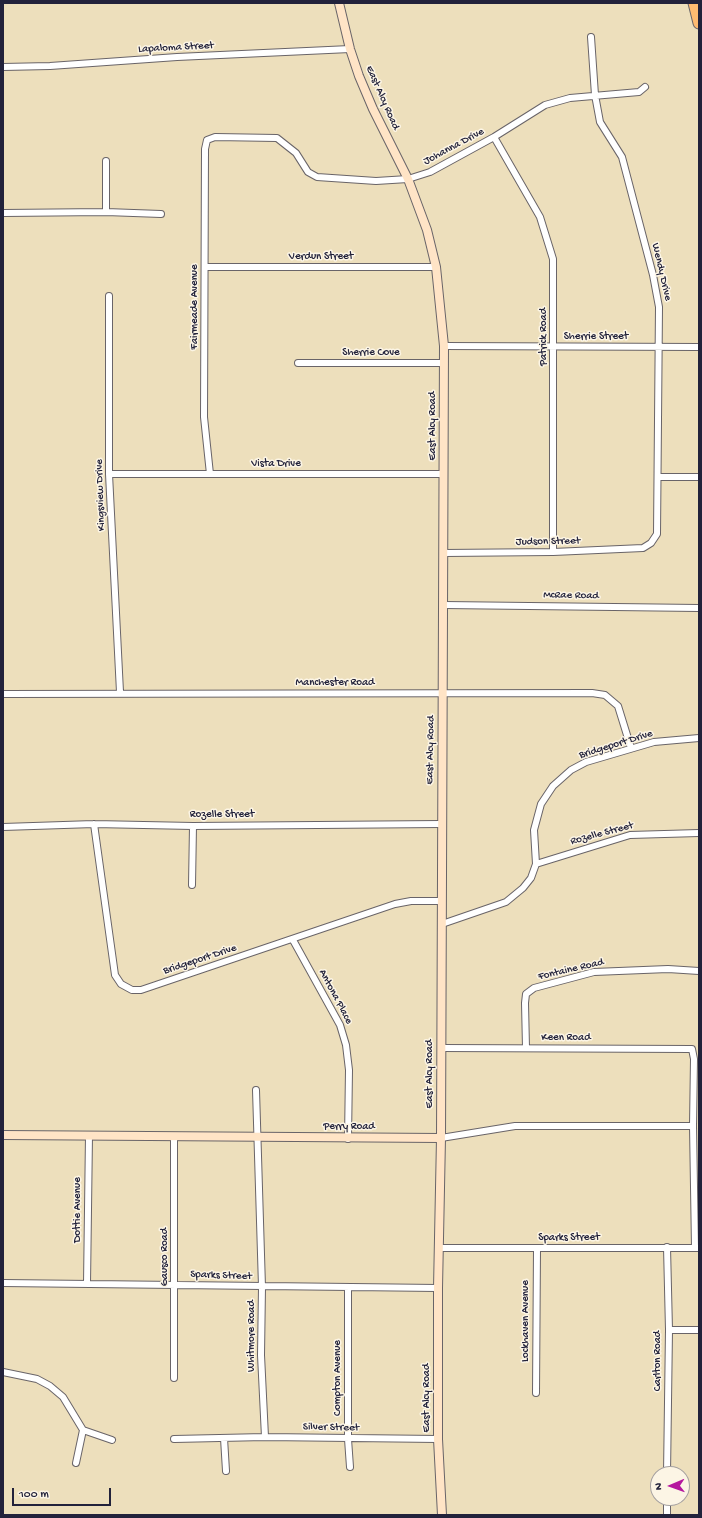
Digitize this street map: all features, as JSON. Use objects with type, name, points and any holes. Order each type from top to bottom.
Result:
[{"type":"highway","points":[[694,3],[699,23]]},
{"type":"street","name":"East Alcy Road","points":[[339,3],[350,49],[377,116],[408,179],[427,230],[436,267],[444,346],[441,1138],[438,1288],[438,1439],[442,1515]]},
{"type":"street","name":"Wendy Drive","points":[[591,37],[595,95],[600,122],[622,158],[653,275],[659,307],[659,477],[657,534],[652,544]]},
{"type":"street","name":"Lapaloma Street","points":[[3,67],[50,66],[177,57],[350,49]]},
{"type":"street","name":"Johanna Drive","points":[[207,140],[215,137],[277,138],[296,153],[308,172],[317,177],[376,181],[408,179],[430,172],[494,137],[545,106],[570,98],[639,92],[645,87]]},
{"type":"street","name":"Patrick Road","points":[[494,137],[540,217],[548,238],[553,259],[553,552]]},
{"type":"street","name":"Fairmeade Avenue","points":[[207,140],[205,149],[206,267],[204,417],[210,474]]},
{"type":"street","points":[[106,161],[106,212]]},
{"type":"street","points":[[3,213],[106,212],[161,214]]},
{"type":"street","name":"Verdun Street","points":[[206,267],[436,267]]},
{"type":"street","name":"Kingsview Drive","points":[[109,296],[109,474],[120,692]]},
{"type":"street","name":"Sherrie Street","points":[[444,346],[699,347]]},
{"type":"street","name":"Sherrie Cove","points":[[298,363],[444,363]]},
{"type":"street","name":"Vista Drive","points":[[109,474],[444,474]]},
{"type":"street","points":[[659,477],[699,477]]},
{"type":"street","name":"Judson Street","points":[[444,553],[553,552],[643,548],[652,544]]},
{"type":"street","name":"McRae Road","points":[[444,605],[699,608]]},
{"type":"street","name":"Manchester Road","points":[[3,694],[120,692],[592,693],[605,695],[618,706],[631,748]]},
{"type":"street","name":"Bridgeport Drive","points":[[442,924],[506,902],[523,888],[531,878],[536,864],[534,830],[541,804],[553,786],[571,770],[586,762],[654,742],[699,738]]},
{"type":"street","name":"Bridgeport Drive","points":[[94,824],[114,975],[121,984],[132,990],[141,990],[395,904],[411,901],[441,901]]},
{"type":"street","name":"Rozelle Street","points":[[3,827],[94,824],[193,826],[441,824]]},
{"type":"street","points":[[192,885],[193,826]]},
{"type":"street","name":"Rozelle Street","points":[[536,864],[630,835],[699,832]]},
{"type":"street","name":"Antona Place","points":[[292,940],[340,1025],[346,1045],[349,1070],[348,1139]]},
{"type":"street","name":"Fontaine Road","points":[[526,1048],[526,994],[534,988],[594,972],[645,969],[699,971]]},
{"type":"street","name":"Keen Road","points":[[441,1048],[692,1049],[697,1086]]},
{"type":"street","points":[[697,1086],[693,1126],[697,1248]]},
{"type":"street","name":"Whitmore Road","points":[[256,1090],[259,1138],[262,1288],[261,1355],[265,1437]]},
{"type":"street","name":"Perry Road","points":[[3,1135],[348,1139],[441,1138],[515,1126],[693,1126]]},
{"type":"street","name":"Dottie Avenue","points":[[87,1284],[89,1135]]},
{"type":"street","name":"Gausco Road","points":[[174,1136],[174,1378]]},
{"type":"street","name":"Carlton Road","points":[[666,1247],[668,1330],[667,1466]]},
{"type":"street","name":"Sparks Street","points":[[439,1248],[697,1248]]},
{"type":"street","name":"Lockhaven Avenue","points":[[536,1393],[537,1248]]},
{"type":"street","name":"Sparks Street","points":[[3,1283],[175,1284],[262,1288],[438,1288]]},
{"type":"street","name":"Compton Avenue","points":[[348,1288],[348,1439],[350,1467]]},
{"type":"street","points":[[668,1330],[699,1330]]},
{"type":"street","points":[[3,1372],[37,1379],[50,1386],[63,1397],[83,1430],[112,1440]]},
{"type":"street","points":[[76,1463],[83,1430]]},
{"type":"street","name":"Silver Street","points":[[174,1439],[265,1437],[438,1439]]},
{"type":"street","points":[[224,1438],[226,1471]]}]
